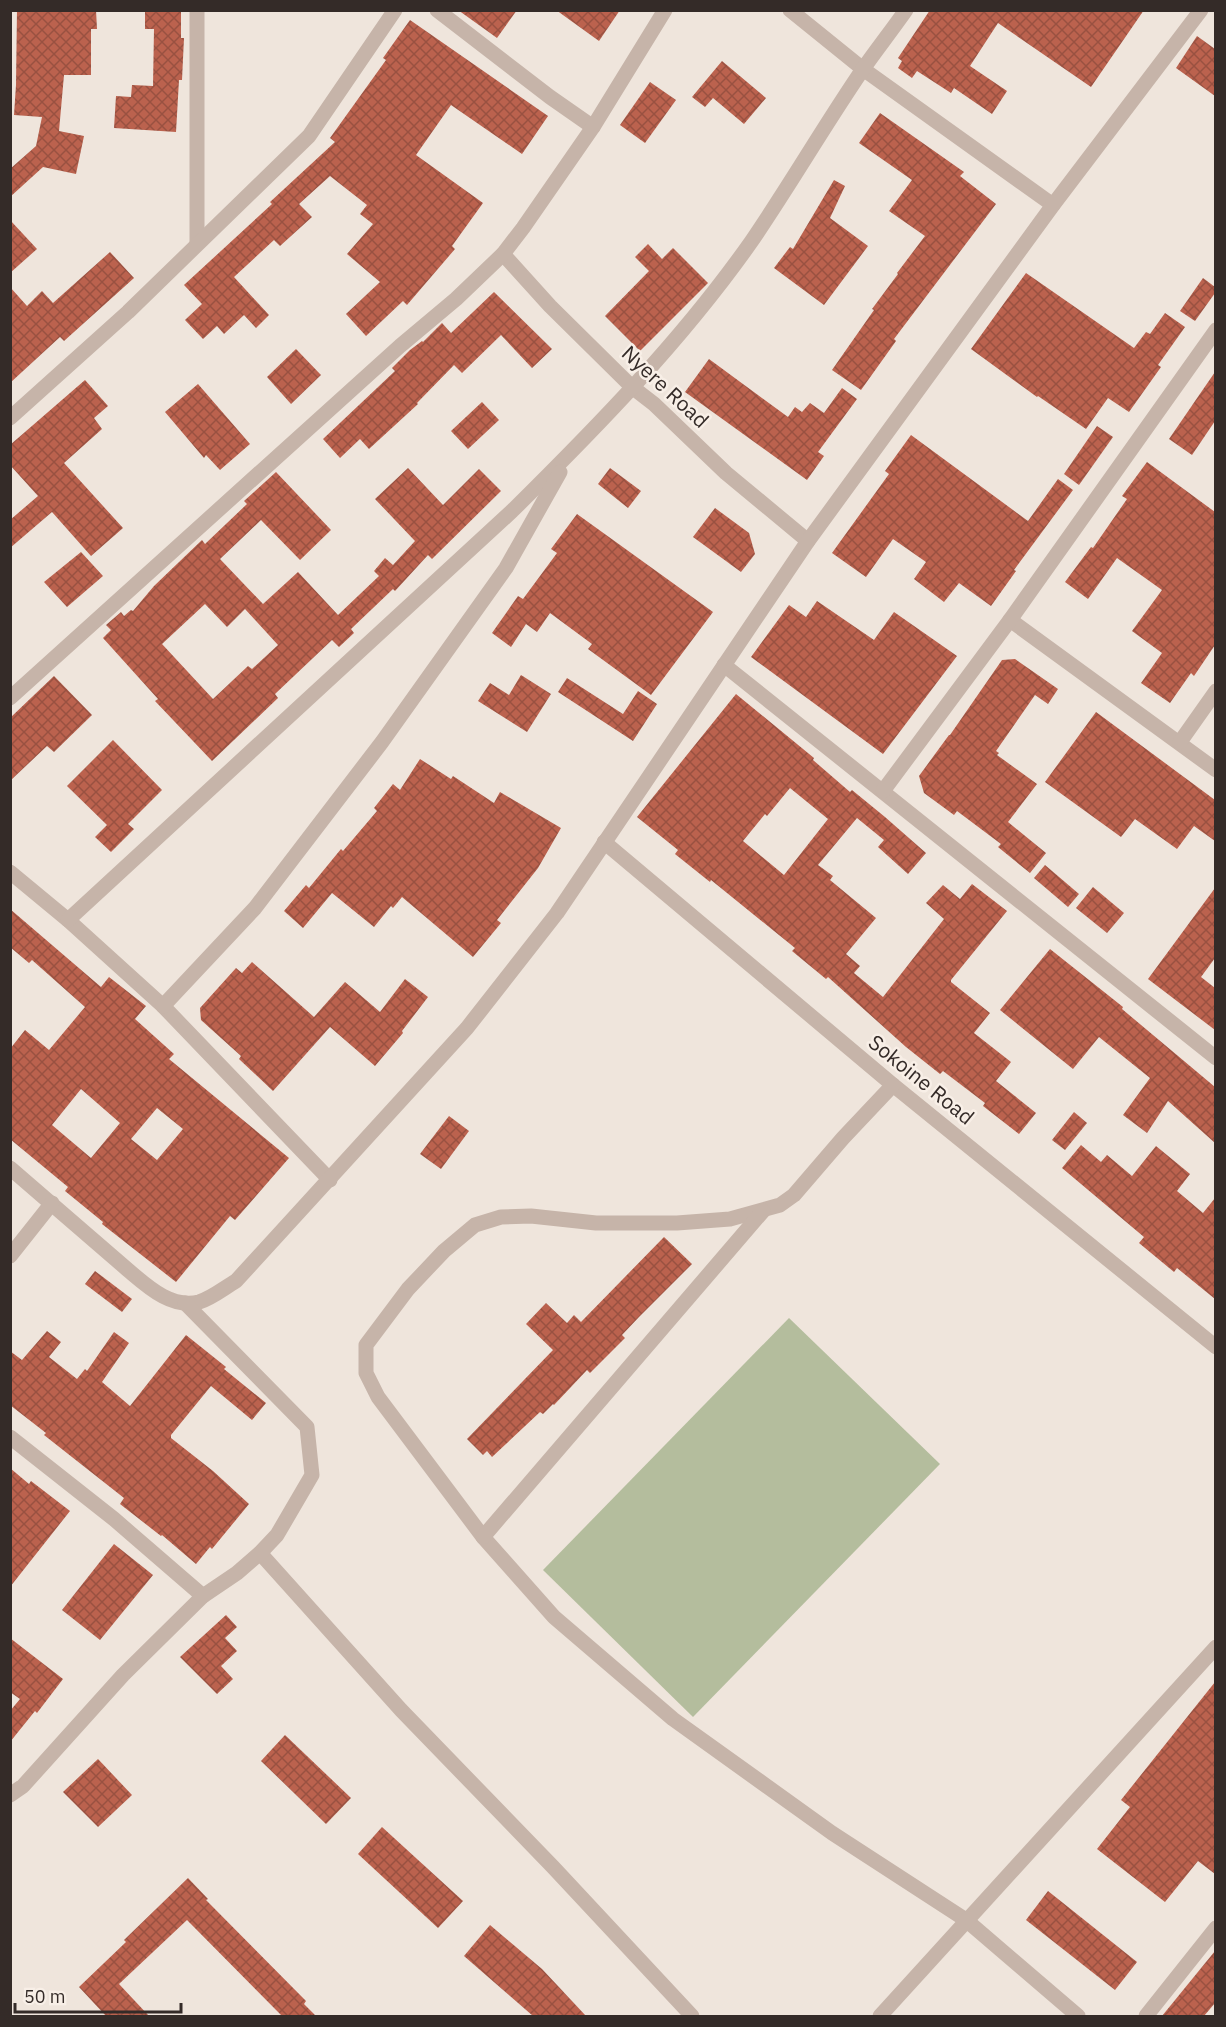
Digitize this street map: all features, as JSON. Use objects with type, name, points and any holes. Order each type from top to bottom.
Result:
[{"type":"street","points":[[197,244],[198,10]]},
{"type":"street","points":[[10,418],[128,312],[309,136],[395,10]]},
{"type":"street","points":[[437,10],[550,97],[593,127]]},
{"type":"street","points":[[10,698],[400,346],[456,299],[503,254],[593,127],[665,10]]},
{"type":"street","points":[[790,10],[863,69],[1053,205]]},
{"type":"street","points":[[68,920],[512,512],[632,387],[688,324],[750,242],[863,69],[906,10]]},
{"type":"street","points":[[10,1168],[147,1286],[169,1300],[185,1303],[197,1302],[209,1298],[236,1281],[467,1029],[557,913],[808,541],[1053,205],[1201,10]]},
{"type":"street","name":"Nyere Road","points":[[503,254],[536,291],[632,387],[654,404],[726,473],[808,541]]},
{"type":"street","points":[[883,791],[1010,620],[1215,330]]},
{"type":"street","points":[[163,1006],[255,908],[382,742],[506,568],[568,456]]},
{"type":"street","points":[[1010,620],[1180,742],[1215,770]]},
{"type":"street","points":[[724,664],[1215,1058]]},
{"type":"street","points":[[1180,742],[1215,691]]},
{"type":"street","name":"Sokoine Road","points":[[604,842],[893,1085],[1215,1347]]},
{"type":"street","points":[[10,872],[68,920],[163,1006],[330,1180]]},
{"type":"street","points":[[893,1085],[794,1195],[780,1205],[763,1211],[730,1219],[677,1223],[596,1223],[531,1216],[501,1217],[475,1225],[444,1251],[408,1289],[366,1345],[366,1373],[378,1397],[483,1537],[554,1617],[673,1719],[832,1833],[966,1920],[1078,2016]]},
{"type":"street","points":[[10,1256],[52,1203]]},
{"type":"street","points":[[483,1537],[763,1211]]},
{"type":"street","points":[[10,1795],[23,1786],[123,1676],[203,1596],[260,1554],[277,1535],[312,1475],[307,1427],[185,1303]]},
{"type":"street","points":[[10,1437],[114,1519],[203,1596]]},
{"type":"street","points":[[260,1554],[401,1710],[553,1867],[692,2016]]},
{"type":"street","points":[[880,2016],[1215,1647]]},
{"type":"street","points":[[1146,2016],[1215,1928]]},
{"type":"green space","points":[[789,1318],[940,1464],[693,1717],[543,1570]]},
{"type":"building","points":[[17,10],[96,10],[97,29],[91,29],[91,75],[64,75],[59,131],[84,136],[76,174],[43,167],[10,197],[10,169],[36,146],[42,117],[14,115]]},
{"type":"building","points":[[145,10],[181,10],[181,38],[184,38],[176,132],[114,128],[116,96],[131,97],[132,85],[153,86],[154,29],[145,29]]},
{"type":"building","points":[[458,10],[517,10],[497,38]]},
{"type":"building","points":[[556,10],[620,10],[599,41]]},
{"type":"building","points":[[930,10],[1144,10],[1091,87],[998,23],[970,66],[1007,91],[992,114],[954,88],[951,93],[917,71],[912,78],[898,68],[902,61],[898,58]]},
{"type":"building","points":[[410,20],[548,116],[522,154],[451,105],[416,155],[483,203],[452,246],[455,249],[407,305],[403,301],[366,336],[346,314],[380,282],[347,254],[373,224],[360,214],[367,205],[330,176],[299,204],[312,217],[280,246],[274,240],[234,277],[269,315],[256,328],[244,315],[224,334],[217,326],[203,339],[185,320],[202,304],[184,285],[335,142],[330,138],[386,60],[383,58]]},
{"type":"building","points":[[1197,36],[1215,49],[1215,96],[1176,68]]},
{"type":"building","points":[[722,61],[766,98],[744,124],[713,98],[705,107],[692,97]]},
{"type":"building","points":[[650,82],[676,100],[645,143],[620,125]]},
{"type":"building","points":[[880,113],[964,172],[960,176],[996,204],[894,339],[896,341],[861,390],[832,370],[874,310],[872,309],[925,236],[889,211],[912,180],[859,143]]},
{"type":"building","points":[[834,180],[845,186],[830,218],[868,246],[824,305],[774,268],[790,247],[793,249]]},
{"type":"building","points":[[10,220],[37,249],[10,273]]},
{"type":"building","points":[[648,244],[662,259],[673,248],[708,283],[640,351],[605,316],[649,271],[635,257]]},
{"type":"building","points":[[110,252],[134,278],[64,341],[60,337],[10,383],[10,287],[27,306],[42,291],[53,303]]},
{"type":"building","points":[[1026,273],[1134,348],[1146,332],[1150,334],[1165,313],[1185,327],[1158,365],[1161,367],[1129,412],[1108,398],[1086,429],[971,349]]},
{"type":"building","points":[[1203,278],[1215,287],[1215,293],[1195,321],[1180,311]]},
{"type":"building","points":[[494,292],[552,349],[532,368],[501,335],[462,373],[454,365],[418,404],[369,449],[360,439],[340,458],[323,439],[395,371],[392,368],[410,350],[423,342],[442,323],[451,333]]},
{"type":"building","points":[[296,349],[321,375],[291,404],[267,377]]},
{"type":"building","points":[[709,359],[788,417],[795,407],[802,412],[810,403],[824,413],[842,388],[857,399],[818,452],[824,456],[807,480],[685,392]]},
{"type":"building","points":[[1215,372],[1215,421],[1192,455],[1169,439]]},
{"type":"building","points":[[85,380],[108,406],[94,418],[102,429],[64,463],[123,528],[91,556],[52,512],[10,548],[10,520],[38,496],[10,465],[10,445]]},
{"type":"building","points":[[198,384],[250,444],[220,470],[206,455],[204,458],[165,412]]},
{"type":"building","points":[[482,402],[499,420],[468,449],[451,431]]},
{"type":"building","points":[[1097,426],[1113,437],[1079,485],[1064,474]]},
{"type":"building","points":[[911,435],[1028,521],[1058,479],[1073,490],[1014,570],[1016,571],[991,606],[959,583],[944,602],[914,579],[926,562],[893,539],[866,577],[832,553],[889,474],[885,471]]},
{"type":"building","points":[[1147,462],[1215,512],[1215,645],[1194,676],[1191,673],[1170,703],[1141,683],[1162,653],[1132,631],[1162,590],[1117,558],[1088,599],[1065,582],[1091,547],[1093,548],[1127,499],[1122,496]]},
{"type":"building","points":[[408,468],[443,505],[479,469],[501,491],[432,559],[428,555],[395,591],[393,589],[351,629],[354,633],[339,647],[332,640],[275,694],[278,698],[212,761],[155,701],[158,699],[103,638],[111,630],[106,625],[121,612],[124,616],[131,610],[133,611],[154,586],[202,540],[205,544],[247,504],[244,501],[276,472],[331,530],[300,560],[261,520],[220,559],[263,604],[298,572],[338,615],[379,576],[374,571],[385,558],[393,565],[415,541],[375,499]],"holes":[[[205,604],[227,627],[245,609],[278,645],[252,669],[248,666],[213,699],[162,644]]]},
{"type":"building","points":[[610,468],[641,491],[628,508],[598,484]]},
{"type":"building","points":[[715,508],[749,533],[755,554],[741,572],[693,537]]},
{"type":"building","points":[[577,514],[713,612],[651,695],[588,649],[592,644],[550,613],[537,632],[526,624],[511,647],[492,633],[518,596],[523,599],[557,553],[551,549]]},
{"type":"building","points":[[81,552],[103,576],[67,607],[44,582]]},
{"type":"building","points":[[817,601],[874,640],[894,612],[957,656],[883,754],[751,657],[789,605],[806,617]]},
{"type":"building","points":[[1015,659],[1058,689],[1048,704],[1035,695],[996,751],[999,753],[997,755],[1037,784],[1008,822],[1046,853],[1030,873],[998,847],[1001,844],[957,811],[954,815],[924,793],[919,776],[1002,660]]},
{"type":"building","points":[[521,675],[551,694],[527,732],[478,701],[490,683],[509,695]]},
{"type":"building","points":[[54,676],[92,715],[54,752],[47,746],[10,781],[10,718]]},
{"type":"building","points":[[567,678],[623,714],[638,691],[657,704],[633,741],[558,692]]},
{"type":"building","points":[[736,694],[814,758],[813,760],[850,792],[852,790],[926,853],[908,874],[878,847],[884,840],[857,818],[818,865],[833,876],[830,880],[876,918],[846,954],[860,966],[854,973],[883,997],[944,919],[926,903],[943,885],[960,899],[972,884],[1007,911],[951,982],[990,1013],[974,1033],[1011,1062],[996,1081],[1036,1113],[1019,1134],[983,1106],[985,1103],[943,1071],[940,1074],[906,1047],[828,977],[826,979],[792,951],[795,948],[675,854],[678,850],[637,817]],"holes":[[[790,788],[828,819],[784,875],[743,841]]]},
{"type":"building","points":[[1096,712],[1215,800],[1215,841],[1194,826],[1177,849],[1135,819],[1121,837],[1045,782]]},
{"type":"building","points":[[113,740],[162,790],[128,824],[134,829],[111,852],[95,837],[107,825],[67,786]]},
{"type":"building","points":[[420,759],[451,779],[453,776],[494,803],[500,792],[561,828],[538,868],[497,920],[501,923],[473,957],[402,897],[393,908],[391,906],[374,927],[332,893],[303,928],[284,911],[306,885],[309,888],[341,849],[343,851],[377,811],[374,808],[393,784],[400,790]]},
{"type":"building","points":[[1045,865],[1079,894],[1068,907],[1034,878]]},
{"type":"building","points":[[1093,887],[1124,913],[1107,933],[1076,908]]},
{"type":"building","points":[[1215,888],[1215,958],[1201,977],[1215,988],[1215,1030],[1148,979]]},
{"type":"building","points":[[10,909],[101,987],[109,977],[146,1006],[135,1019],[174,1054],[169,1059],[289,1158],[235,1220],[230,1216],[176,1282],[102,1224],[103,1222],[65,1191],[68,1187],[10,1139],[10,1049],[25,1030],[49,1050],[85,1007],[32,960],[29,963],[10,947]],"holes":[[[81,1089],[120,1123],[91,1158],[52,1125]],[[157,1108],[183,1129],[157,1160],[131,1139]]]},
{"type":"building","points":[[1050,949],[1123,1007],[1122,1009],[1215,1087],[1215,1143],[1168,1101],[1147,1133],[1123,1115],[1150,1078],[1099,1037],[1073,1069],[1000,1010]]},
{"type":"building","points":[[252,962],[314,1017],[345,982],[380,1012],[405,979],[428,997],[402,1031],[403,1033],[375,1066],[330,1027],[273,1091],[239,1059],[241,1056],[201,1020],[200,1008],[236,968],[242,973]]},
{"type":"building","points":[[1074,1112],[1087,1123],[1065,1150],[1052,1140]]},
{"type":"building","points":[[449,1116],[469,1131],[441,1169],[420,1154]]},
{"type":"building","points":[[1081,1145],[1101,1162],[1107,1155],[1132,1176],[1156,1146],[1190,1174],[1177,1191],[1203,1213],[1215,1198],[1215,1299],[1177,1268],[1174,1272],[1139,1243],[1144,1237],[1062,1168]]},
{"type":"building","points":[[664,1237],[692,1264],[622,1335],[625,1338],[590,1373],[587,1370],[554,1405],[543,1414],[540,1412],[492,1457],[487,1451],[483,1455],[467,1439],[553,1350],[526,1324],[546,1303],[567,1323],[574,1315],[581,1322]]},
{"type":"building","points":[[95,1271],[132,1299],[122,1312],[85,1284]]},
{"type":"building","points":[[47,1331],[61,1342],[49,1357],[77,1379],[85,1369],[87,1371],[114,1332],[129,1343],[102,1382],[130,1406],[186,1335],[266,1403],[252,1420],[211,1386],[171,1435],[171,1438],[213,1471],[249,1504],[212,1549],[210,1547],[196,1564],[120,1504],[124,1498],[10,1405],[10,1351],[22,1360]]},
{"type":"building","points":[[10,1468],[29,1484],[31,1481],[70,1511],[10,1587]]},
{"type":"building","points":[[114,1544],[153,1575],[100,1640],[62,1610]]},
{"type":"building","points":[[226,1615],[237,1627],[225,1638],[237,1651],[221,1666],[233,1679],[217,1694],[180,1657]]},
{"type":"building","points":[[10,1638],[63,1679],[37,1713],[35,1711],[10,1742],[10,1711],[20,1699],[10,1692]]},
{"type":"building","points":[[1215,1682],[1215,1874],[1198,1861],[1165,1902],[1097,1849],[1130,1807],[1121,1800]]},
{"type":"building","points":[[285,1735],[351,1798],[326,1824],[261,1761]]},
{"type":"building","points":[[98,1759],[132,1795],[98,1827],[63,1792]]},
{"type":"building","points":[[382,1827],[463,1901],[438,1928],[358,1854]]},
{"type":"building","points":[[188,1878],[208,1899],[206,1900],[306,2001],[304,2004],[316,2016],[282,2016],[187,1920],[119,1984],[149,2016],[106,2016],[79,1987]]},
{"type":"building","points":[[1048,1891],[1137,1962],[1115,1990],[1026,1920]]},
{"type":"building","points":[[490,1925],[542,1969],[586,2016],[533,2016],[464,1956]]},
{"type":"building","points":[[1215,1951],[1215,2003],[1204,2016],[1162,2016]]}]
